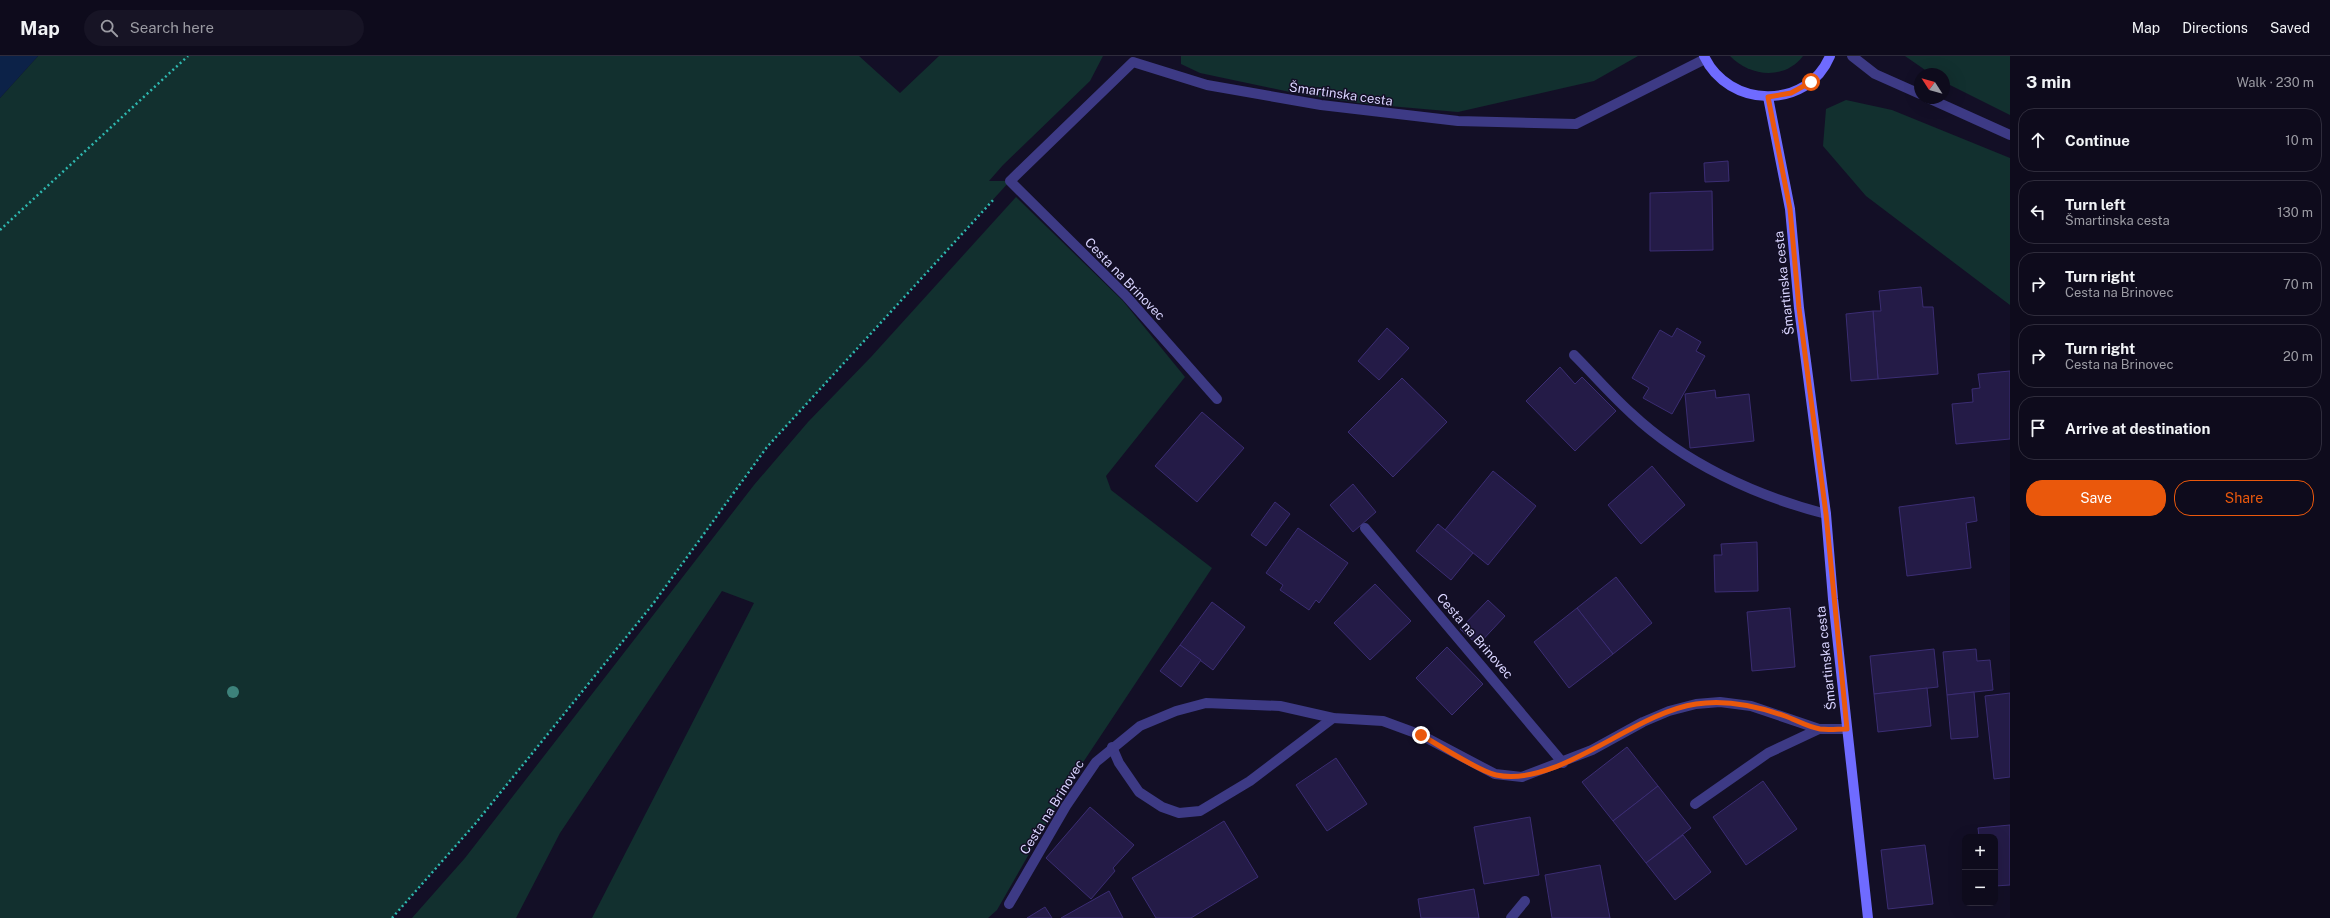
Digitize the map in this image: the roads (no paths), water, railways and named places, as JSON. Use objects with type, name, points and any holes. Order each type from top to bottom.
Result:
[{"type":"main road","points":[[1705,57],[1710,67],[1725,84],[1746,94],[1768,97],[1791,93],[1811,82],[1826,64],[1830,56]]},
{"type":"main road","name":"Šmartinska cesta","points":[[1768,97],[1790,209],[1799,308],[1826,514],[1847,729],[1868,918]]},
{"type":"street","points":[[1852,56],[1875,74],[1914,91]]},
{"type":"street","name":"Šmartinska cesta","points":[[1010,181],[1130,59],[1207,85],[1321,105],[1458,121],[1576,124],[1705,57]]},
{"type":"street","points":[[1941,104],[2010,135]]},
{"type":"street","name":"Cesta na Brinovec","points":[[1010,181],[1126,296],[1217,399]]},
{"type":"street","points":[[1574,355],[1632,414],[1689,458],[1766,496],[1826,514]]},
{"type":"street","name":"Cesta na Brinovec","points":[[1365,528],[1563,762]]},
{"type":"street","name":"Cesta na Brinovec","points":[[1009,904],[1066,806],[1096,762],[1112,747],[1140,726],[1176,711],[1206,703],[1280,706],[1333,718],[1383,721],[1421,735],[1495,774],[1522,777],[1592,750],[1650,719],[1669,711],[1696,704],[1720,702],[1751,706],[1819,729],[1847,729]]},
{"type":"street","points":[[1112,747],[1120,763],[1139,792],[1162,807],[1179,813],[1200,811],[1250,781],[1333,718]]},
{"type":"street","name":"Cesta na Brinovec","points":[[1695,804],[1768,753],[1819,729]]},
{"type":"street","points":[[1511,918],[1525,901]]},
{"type":"water","points":[[0,56],[38,56],[0,98]]}]
